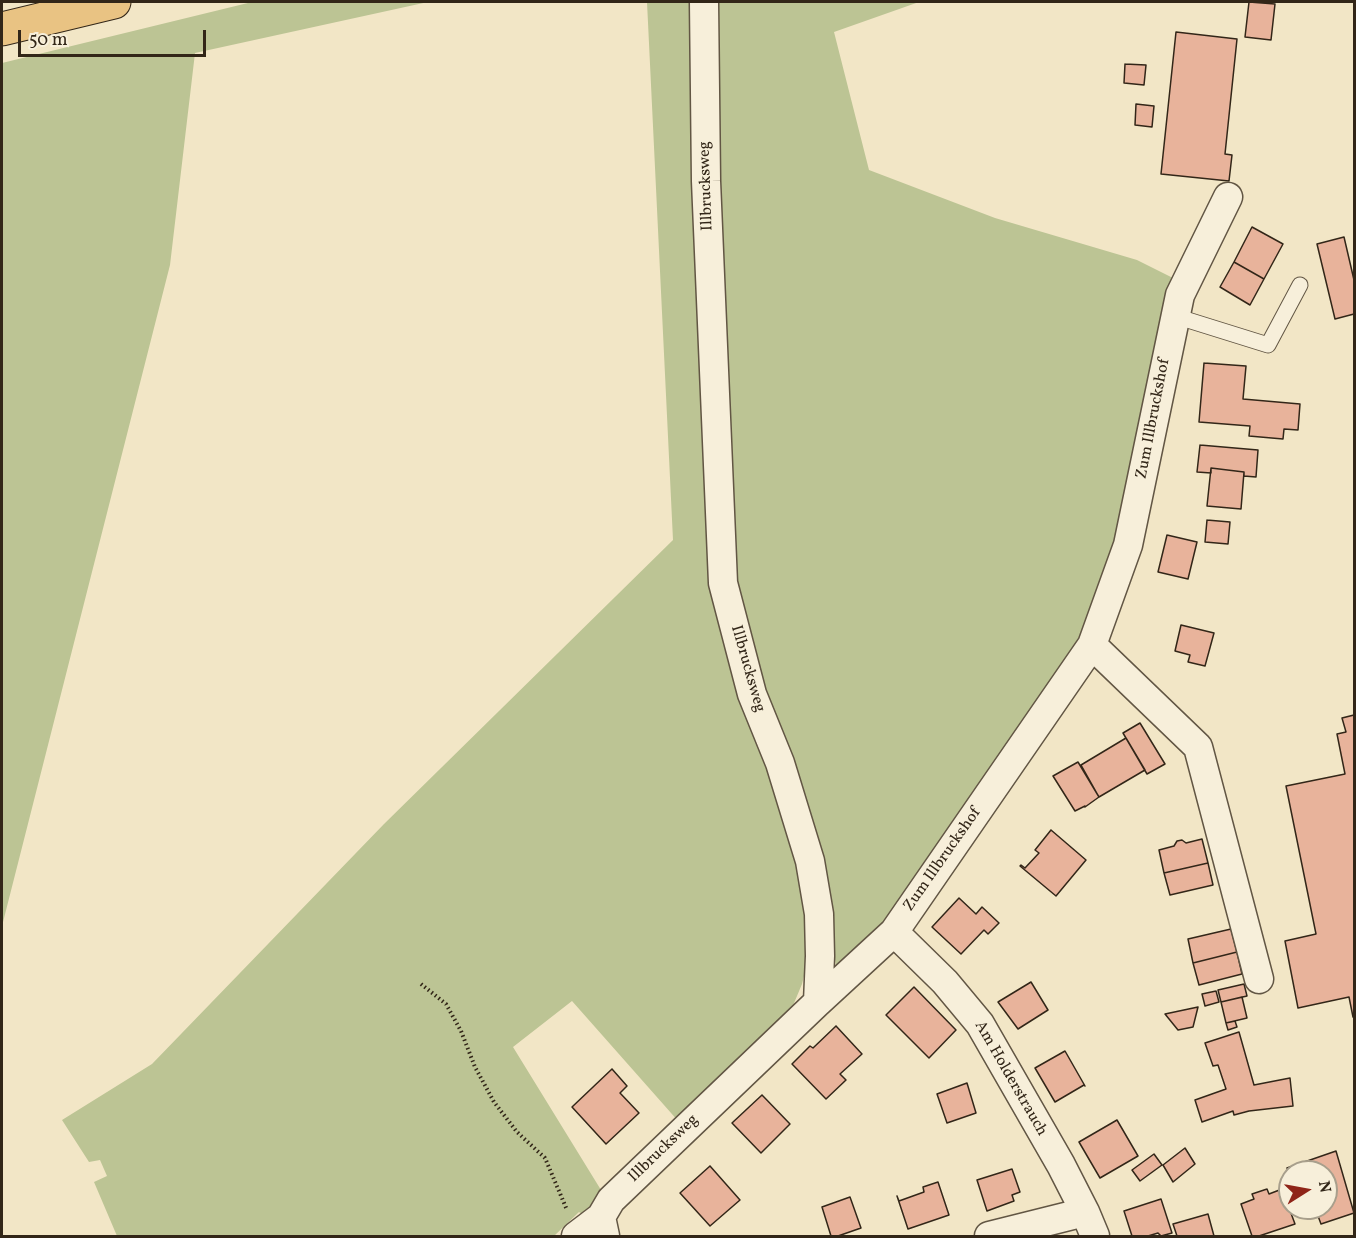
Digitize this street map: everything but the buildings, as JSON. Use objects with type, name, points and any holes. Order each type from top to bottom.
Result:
[{"type":"highway","points":[[2,28],[114,2]]},
{"type":"street","name":"Illbrucksweg","points":[[576,1236],[603,1227],[611,1200],[818,1002],[819,914],[810,861],[780,764],[752,694],[723,583],[706,181],[704,2]]},
{"type":"street","name":"Zum Illbruckshof","points":[[818,1002],[894,932],[1092,645],[1128,545],[1180,295],[1228,197]]},
{"type":"street","points":[[1092,645],[1198,747],[1259,979]]},
{"type":"street","name":"Am Holderstrauch","points":[[894,932],[945,982],[980,1024],[1061,1166],[1090,1224],[989,1236]]},
{"type":"lane","points":[[1175,316],[1268,345],[1300,285]]},
{"type":"path","points":[[421,984],[446,1004],[494,1102],[517,1131],[544,1158],[576,1236]]},
{"type":"green space","points":[[252,2],[428,2],[195,53],[170,265],[2,926],[2,63]]},
{"type":"green space","points":[[647,2],[691,2],[708,544],[805,896],[809,956],[802,984],[792,1008],[679,1122],[572,1001],[513,1047],[601,1190],[598,1194],[601,1198],[582,1214],[579,1212],[554,1236],[117,1236],[94,1182],[107,1176],[100,1160],[89,1162],[62,1120],[152,1064],[384,824],[673,540]]},
{"type":"green space","points":[[718,2],[919,2],[834,32],[869,170],[995,218],[1137,260],[1177,280],[1119,543],[1083,641],[879,931],[836,966],[820,866],[752,661],[730,541],[721,246]]}]
